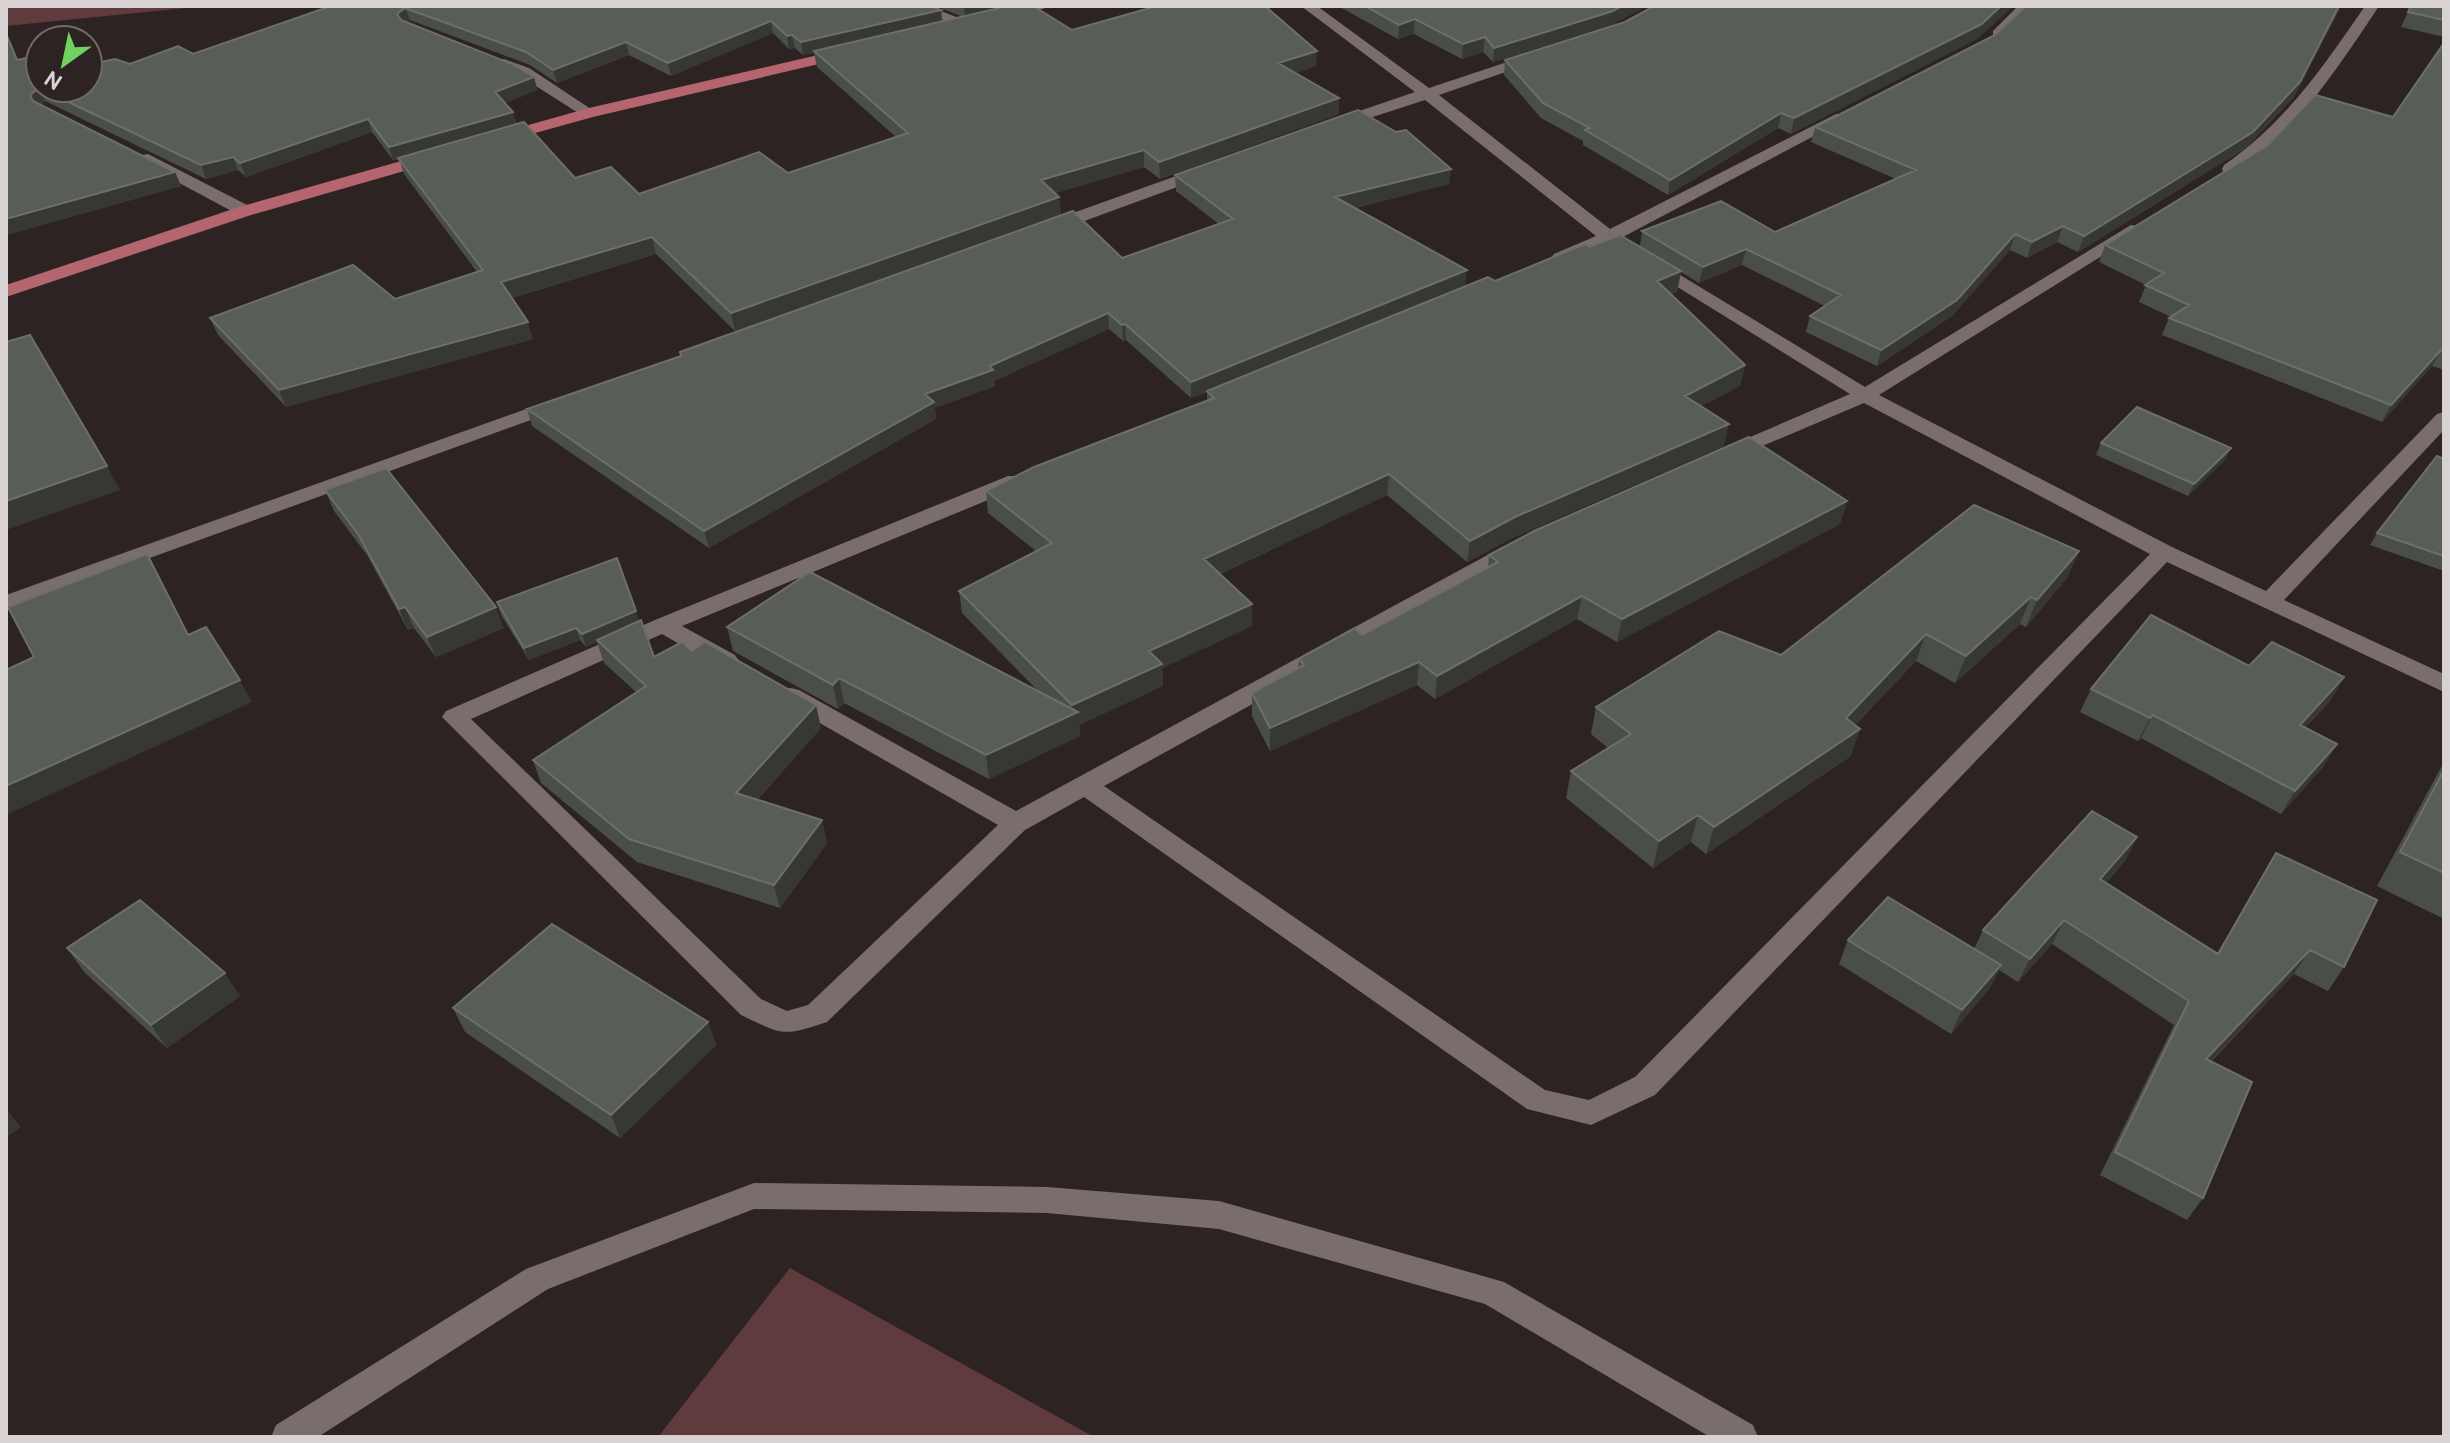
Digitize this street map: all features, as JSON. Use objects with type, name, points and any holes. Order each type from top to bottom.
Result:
[{"type":"main road","points":[[939,32],[1045,6]]},
{"type":"main road","points":[[484,142],[589,113],[863,49]]},
{"type":"main road","points":[[6,291],[245,211],[454,151]]},
{"type":"street","points":[[913,6],[970,25]]},
{"type":"street","points":[[1308,6],[1425,92],[1607,238],[1865,395],[2164,552],[2444,684]]},
{"type":"street","points":[[1984,44],[2026,6]]},
{"type":"street","points":[[2214,179],[2254,154],[2318,85],[2372,6]]},
{"type":"street","points":[[1320,130],[1543,54]]},
{"type":"street","points":[[495,60],[523,71],[589,113]]},
{"type":"street","points":[[1534,269],[1607,238],[1858,109]]},
{"type":"street","points":[[128,149],[245,211]]},
{"type":"street","points":[[1037,232],[1216,167]]},
{"type":"street","points":[[1704,464],[1865,395],[2147,220]]},
{"type":"street","points":[[6,603],[574,399]]},
{"type":"street","points":[[2268,603],[2444,418]]},
{"type":"street","points":[[1032,474],[663,625],[454,717],[751,1007],[785,1023],[817,1014],[1016,823],[1535,540]]},
{"type":"street","points":[[1085,785],[1537,1100],[1591,1113],[1645,1086],[2164,552]]},
{"type":"street","points":[[663,625],[745,670]]},
{"type":"street","points":[[772,686],[1016,823]]},
{"type":"street","points":[[288,1437],[537,1279],[754,1196],[1047,1200],[1219,1215],[1493,1292],[1741,1437]]},
{"type":"shaded area","points":[[6,6],[206,6],[24,24],[6,26]]},
{"type":"shaded area","points":[[790,1268],[1094,1437],[658,1437]]},
{"type":"building","points":[[331,6],[930,6],[941,10],[801,42],[792,35],[787,36],[771,21],[668,63],[626,42],[553,70],[526,52],[405,8],[397,14],[401,20],[512,64],[534,77],[495,92],[513,112],[389,147],[368,119],[240,163],[233,157],[201,165],[73,104],[104,104],[104,61],[115,59],[130,64],[178,46],[193,54]]},
{"type":"building","points":[[1008,6],[1033,6],[1072,30],[1157,6],[1265,6],[1317,51],[1278,63],[1339,98],[1159,162],[1144,150],[1041,180],[1059,197],[731,313],[652,237],[501,282],[528,322],[279,390],[210,318],[353,265],[395,299],[483,270],[398,158],[524,122],[575,178],[611,167],[639,194],[759,152],[788,173],[908,133],[814,51]]},
{"type":"building","points":[[1365,6],[1622,6],[1494,48],[1485,37],[1463,44],[1415,19],[1399,25]]},
{"type":"building","points":[[1654,6],[2001,6],[1982,24],[1794,118],[1781,113],[1670,180],[1585,130],[1590,128],[1543,103],[1505,60],[1625,22]]},
{"type":"building","points":[[2026,6],[2339,6],[2300,82],[2253,132],[2084,236],[2063,226],[2032,242],[2015,234],[1957,300],[1881,350],[1810,316],[1841,295],[1746,249],[1703,267],[1642,231],[1721,201],[1775,232],[1916,170],[1815,127],[1995,35]]},
{"type":"building","points":[[2411,6],[2444,6],[2444,20],[2408,12]]},
{"type":"building","points":[[6,38],[17,60],[24,58],[24,104],[39,104],[175,172],[6,219]]},
{"type":"building","points":[[2444,43],[2444,349],[2391,405],[2169,318],[2189,305],[2145,285],[2164,273],[2105,245],[2268,145],[2315,95],[2393,117]]},
{"type":"building","points":[[1358,110],[1396,132],[1406,130],[1451,169],[1335,197],[1467,270],[1191,382],[1125,324],[1122,325],[1108,313],[990,366],[993,370],[925,394],[934,402],[704,531],[527,409],[681,356],[680,352],[1073,211],[1122,258],[1233,219],[1175,175]]},
{"type":"building","points":[[1620,235],[1681,271],[1657,281],[1745,365],[1685,396],[1729,424],[1515,517],[1470,541],[1389,474],[1204,559],[1252,604],[1149,651],[1162,664],[1072,705],[959,591],[1052,543],[986,491],[1034,467],[1214,398],[1207,391],[1488,277],[1495,281],[1585,244],[1590,247]]},
{"type":"building","points":[[30,335],[107,466],[6,501],[6,342]]},
{"type":"building","points":[[2137,407],[2231,448],[2194,484],[2101,443]]},
{"type":"building","points":[[1749,437],[1847,501],[1622,619],[1582,596],[1437,676],[1419,662],[1270,728],[1252,693],[1304,665],[1299,659],[1355,628],[1362,635],[1498,562],[1489,555],[1534,531]]},
{"type":"building","points":[[2437,456],[2444,459],[2444,556],[2377,533]]},
{"type":"building","points":[[386,468],[496,607],[427,637],[405,607],[399,609],[358,534],[325,490]]},
{"type":"building","points":[[1974,505],[2079,551],[2037,600],[2031,597],[1966,656],[1926,634],[1846,718],[1860,729],[1714,827],[1698,815],[1659,841],[1571,771],[1631,734],[1596,707],[1719,631],[1781,655]]},
{"type":"building","points":[[147,554],[188,635],[206,627],[240,680],[6,786],[6,670],[34,657],[8,607]]},
{"type":"building","points":[[617,558],[636,611],[582,634],[576,628],[524,648],[497,602]]},
{"type":"building","points":[[810,572],[1078,712],[986,755],[839,678],[833,685],[727,627]]},
{"type":"building","points":[[2151,615],[2249,666],[2272,642],[2344,677],[2300,725],[2337,744],[2295,791],[2153,715],[2150,718],[2091,689]]},
{"type":"building","points":[[641,620],[654,657],[682,642],[692,651],[705,642],[816,705],[736,793],[822,820],[774,885],[629,839],[533,760],[646,686],[597,640]]},
{"type":"building","points":[[2444,770],[2444,873],[2400,852]]},
{"type":"building","points":[[2092,811],[2137,837],[2100,879],[2218,954],[2276,853],[2377,900],[2344,967],[2310,950],[2206,1059],[2252,1082],[2203,1198],[2115,1152],[2189,1001],[2064,920],[2030,959],[1983,930]]},
{"type":"building","points":[[1888,897],[2001,965],[1962,1010],[1848,940]]},
{"type":"building","points":[[140,900],[225,973],[151,1025],[67,948]]},
{"type":"building","points":[[552,924],[708,1022],[611,1115],[453,1008]]}]
